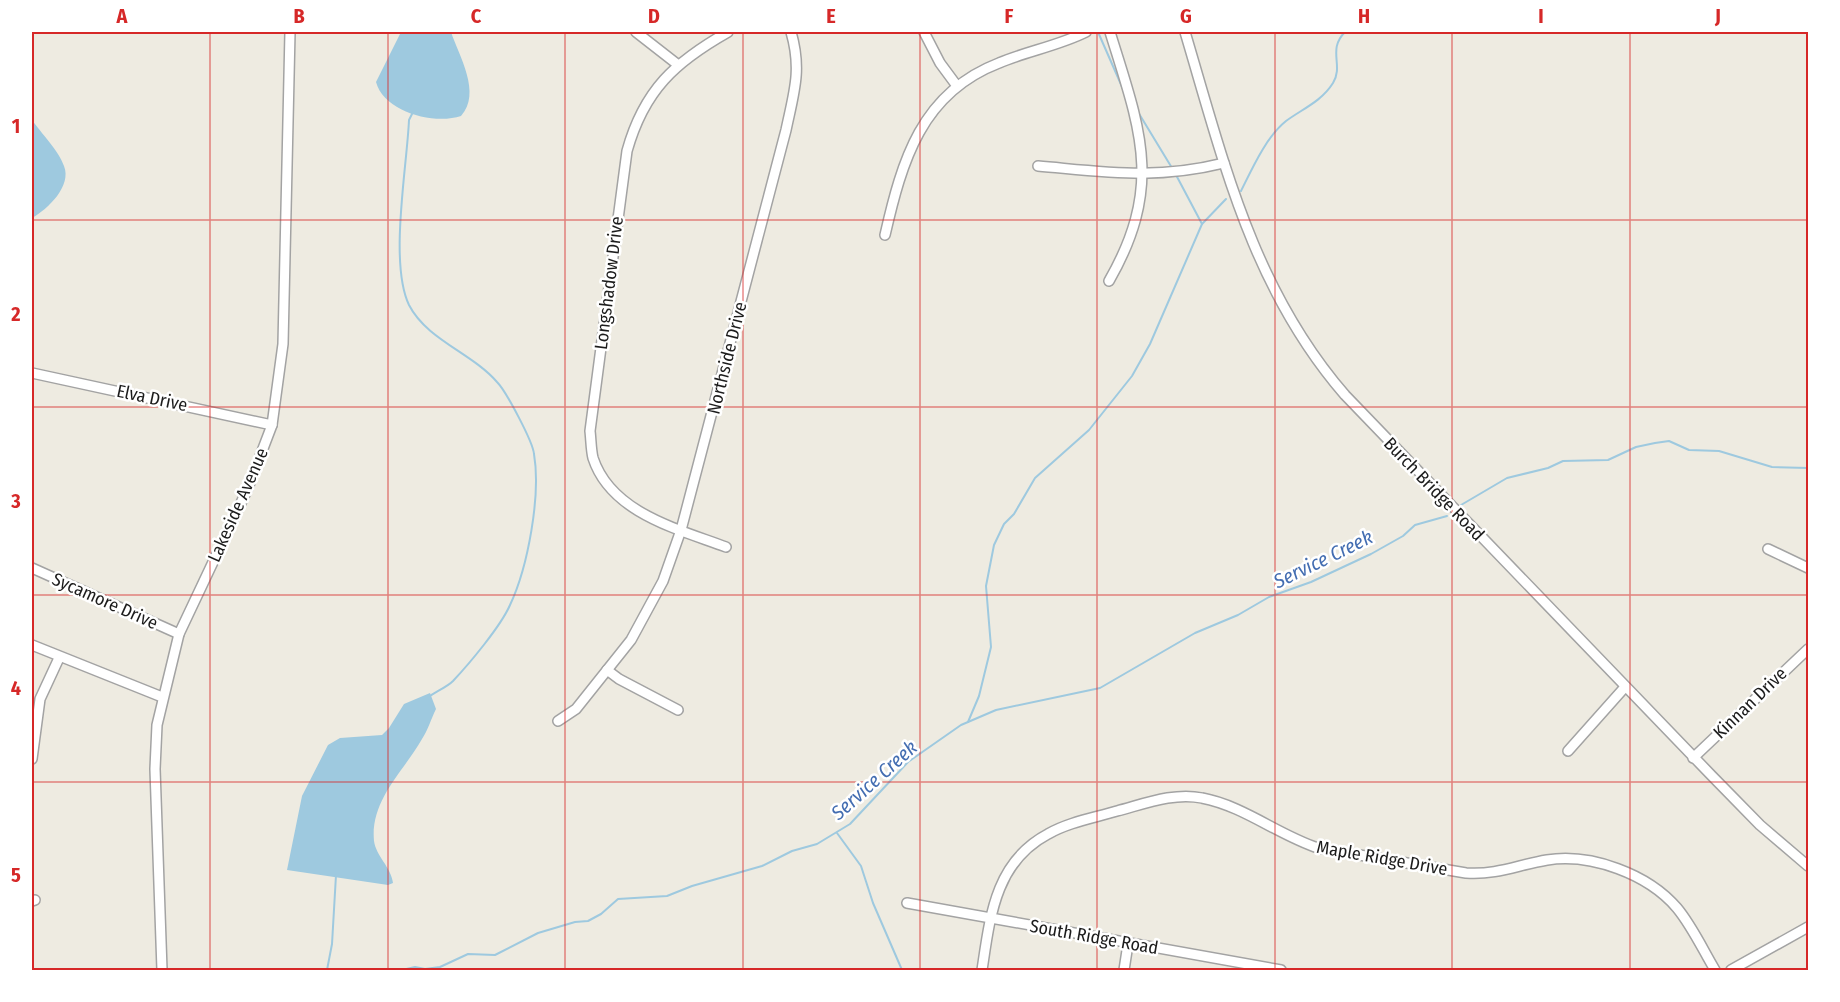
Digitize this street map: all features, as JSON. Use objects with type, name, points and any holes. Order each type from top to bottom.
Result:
[{"type":"street","name":"Lakeside Avenue","points":[[162,970],[155,769],[157,725],[179,634],[248,488],[272,425],[282,372],[290,32]]},
{"type":"street","points":[[636,32],[677,64]]},
{"type":"street","name":"Longshadow Drive","points":[[726,547],[681,531],[628,506],[603,478],[593,457],[590,431],[627,151],[633,127],[655,91],[677,64],[728,32]]},
{"type":"street","name":"Northside Drive","points":[[558,721],[576,709],[631,640],[652,602],[681,531],[786,129],[798,70],[798,55],[791,32]]},
{"type":"street","points":[[924,32],[940,63],[957,86]]},
{"type":"street","points":[[885,235],[897,183],[911,144],[928,117],[957,86],[996,63],[1086,32]]},
{"type":"street","points":[[1109,281],[1134,229],[1143,176],[1140,134],[1110,32]]},
{"type":"street","name":"Burch Bridge Road","points":[[1185,32],[1242,218],[1263,269],[1293,327],[1312,355],[1345,395],[1693,758],[1760,825],[1809,866]]},
{"type":"street","points":[[1038,166],[1143,176],[1172,174],[1224,163]]},
{"type":"street","name":"Elva Drive","points":[[32,373],[272,425]]},
{"type":"street","points":[[1768,549],[1809,568]]},
{"type":"street","name":"Sycamore Drive","points":[[32,568],[179,634]]},
{"type":"street","points":[[32,645],[59,658],[162,697]]},
{"type":"street","name":"Kinnan Drive","points":[[1693,758],[1809,650]]},
{"type":"street","points":[[32,759],[40,699],[59,658]]},
{"type":"street","points":[[607,670],[619,679],[678,710]]},
{"type":"street","points":[[1568,751],[1625,687]]},
{"type":"street","name":"Maple Ridge Drive","points":[[982,970],[990,918],[999,887],[1011,866],[1028,848],[1062,827],[1174,797],[1201,797],[1243,812],[1301,842],[1318,848],[1466,873],[1489,875],[1549,860],[1596,862],[1624,871],[1662,893],[1677,909],[1715,970]]},
{"type":"street","name":"South Ridge Road","points":[[907,903],[1281,970]]},
{"type":"street","points":[[1731,970],[1809,927]]},
{"type":"street","points":[[1124,970],[1128,944]]},
{"type":"water","points":[[401,32],[451,32],[467,74],[469,86],[467,107],[461,116],[437,119],[411,114],[389,101],[381,92],[376,82]]},
{"type":"water","points":[[32,120],[58,154],[66,174],[62,189],[57,196],[45,209],[32,218]]},
{"type":"water","points":[[430,693],[436,709],[424,736],[383,799],[374,826],[375,846],[393,883],[388,885],[287,870],[302,796],[328,745],[340,738],[382,735],[404,704]]},
{"type":"waterway","points":[[1098,32],[1123,89]]},
{"type":"waterway","points":[[1241,191],[1272,136],[1286,121],[1317,100],[1333,83],[1337,70],[1337,45],[1345,32]]},
{"type":"waterway","points":[[413,112],[409,120],[400,240],[403,287],[409,305],[427,328],[487,372],[501,387],[529,439],[536,471],[534,510],[527,551],[506,614],[460,674],[451,683],[430,696]]},
{"type":"waterway","points":[[1138,112],[1172,168]]},
{"type":"waterway","points":[[1175,173],[1202,224]]},
{"type":"waterway","points":[[968,722],[979,696],[991,647],[986,586],[994,545],[1004,524],[1014,514],[1035,478],[1089,430],[1132,376],[1150,344],[1202,224],[1226,199]]},
{"type":"waterway","name":"Service Creek","points":[[1461,505],[1507,478],[1548,468],[1563,461],[1608,460],[1636,447],[1669,441],[1689,450],[1719,451],[1772,467],[1808,468]]},
{"type":"waterway","name":"Service Creek","points":[[402,970],[415,967],[425,969],[440,967],[468,954],[495,955],[538,933],[575,922],[588,921],[601,914],[618,899],[667,896],[692,886],[762,866],[792,851],[817,844],[850,824],[908,762],[961,725],[996,710],[1100,688],[1195,633],[1238,615],[1269,597],[1311,582],[1371,554],[1403,536],[1415,525],[1447,516]]},
{"type":"waterway","points":[[837,833],[861,866],[873,903],[902,970]]},
{"type":"waterway","points":[[327,970],[332,944],[336,875]]}]
